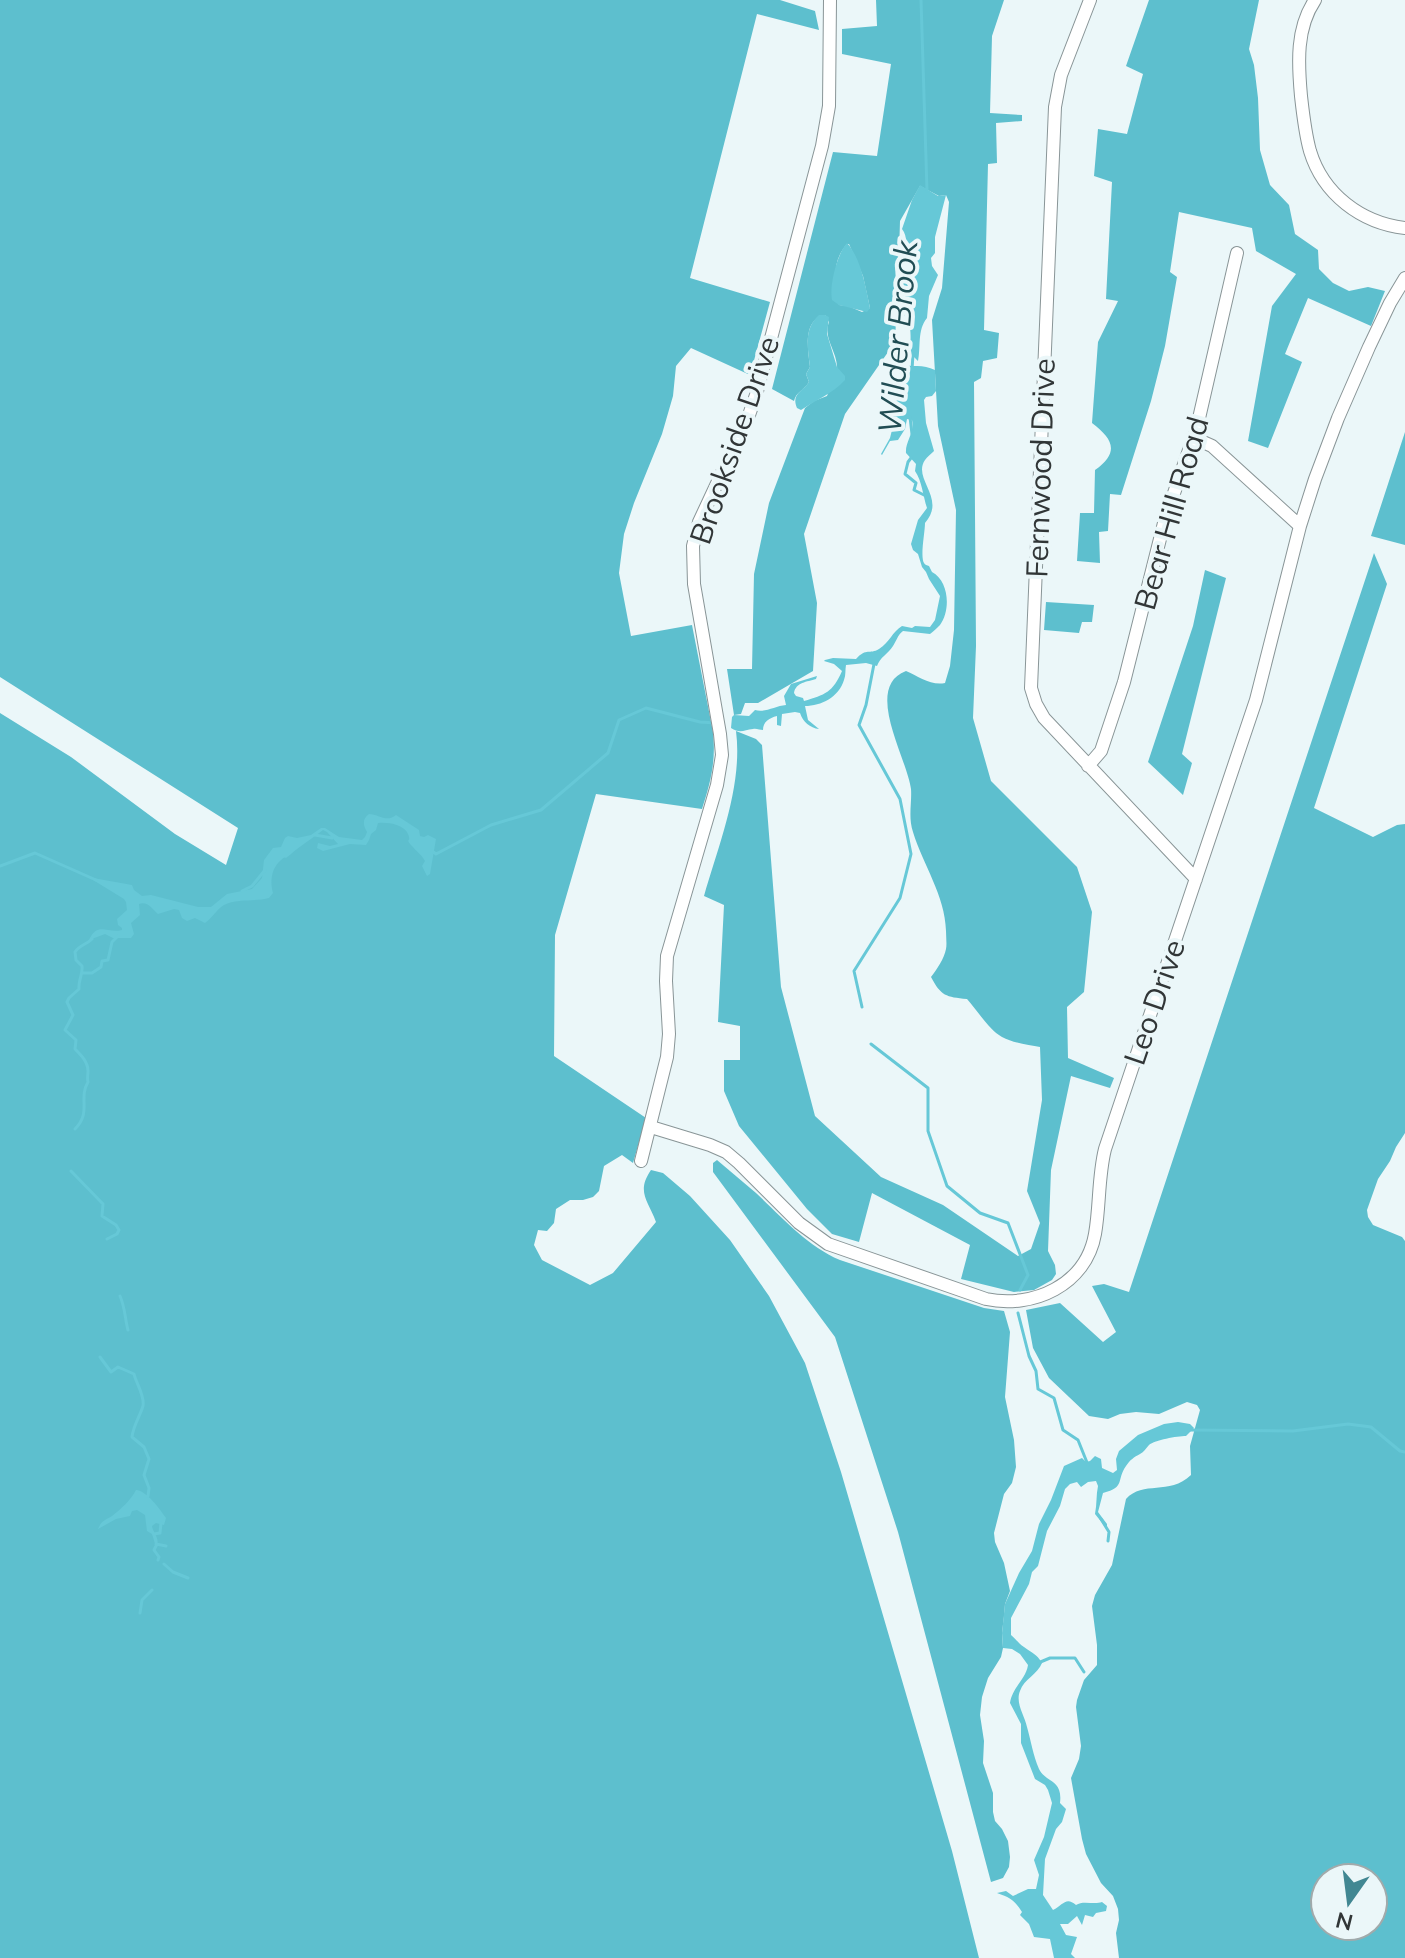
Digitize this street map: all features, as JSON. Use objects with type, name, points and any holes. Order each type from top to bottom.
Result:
[{"type":"street","name":"Brookside Drive","points":[[641,1161],[668,1048],[667,956],[717,785],[722,755],[694,584],[693,546],[699,522],[756,395],[822,146],[830,96],[830,0]]},
{"type":"street","name":"Fernwood Drive","points":[[1090,0],[1061,75],[1055,107],[1031,683],[1041,713],[1196,879]]},
{"type":"street","points":[[1315,0],[1303,26],[1299,51],[1304,115],[1315,166],[1339,198],[1356,212],[1378,223],[1405,228]]},
{"type":"street","name":"Bear Hill Road","points":[[1088,766],[1101,751],[1129,668],[1165,519],[1194,438],[1237,253]]},
{"type":"street","name":"Leo Drive","points":[[651,1127],[726,1152],[808,1231],[839,1250],[995,1301],[1022,1301],[1048,1294],[1076,1272],[1090,1250],[1095,1235],[1105,1149],[1256,700],[1300,526],[1319,468],[1341,410],[1405,278]]},
{"type":"street","points":[[1194,438],[1212,446],[1300,526]]},
{"type":"shaded area","points":[[0,0],[780,0],[815,11],[819,30],[757,14],[690,278],[770,302],[750,375],[691,348],[676,366],[673,396],[662,434],[624,534],[619,573],[631,636],[692,625],[714,742],[708,789],[702,809],[596,794],[555,935],[554,1056],[646,1118],[633,1163],[622,1155],[604,1166],[599,1191],[593,1197],[570,1200],[556,1209],[554,1223],[547,1231],[538,1230],[534,1245],[542,1260],[590,1285],[613,1273],[656,1222],[644,1190],[651,1170],[663,1173],[690,1196],[730,1240],[769,1296],[805,1363],[841,1472],[952,1851],[979,1958],[0,1958],[0,713],[71,757],[175,834],[226,865],[238,828],[0,677]]},
{"type":"shaded area","points":[[876,0],[1004,0],[992,36],[990,113],[1022,115],[1022,121],[996,123],[997,163],[988,164],[984,330],[999,333],[997,358],[983,361],[981,378],[974,382],[976,646],[973,718],[991,781],[1077,867],[1092,912],[1084,992],[1067,1007],[1068,1058],[1114,1078],[1110,1088],[1071,1076],[1051,1170],[1048,1251],[1056,1274],[1052,1280],[1034,1290],[1014,1292],[961,1279],[970,1245],[872,1193],[859,1242],[832,1234],[807,1209],[739,1126],[724,1091],[724,1060],[740,1060],[740,1026],[718,1022],[724,905],[704,896],[733,793],[736,731],[756,739],[762,745],[781,987],[815,1116],[881,1177],[943,1205],[1018,1256],[1031,1249],[1040,1223],[1027,1191],[1042,1100],[1040,1047],[997,1034],[967,999],[945,994],[931,977],[946,949],[945,918],[913,832],[911,789],[888,707],[888,692],[894,679],[906,671],[940,684],[945,683],[950,666],[954,630],[956,510],[938,426],[932,320],[942,288],[949,202],[946,195],[939,196],[920,186],[900,221],[899,254],[895,266],[895,342],[845,414],[804,534],[817,603],[813,671],[758,703],[745,703],[741,714],[734,715],[727,669],[752,669],[754,574],[769,503],[805,408],[827,396],[836,373],[836,360],[828,333],[829,322],[825,315],[813,323],[808,336],[810,367],[806,374],[809,382],[794,401],[772,389],[833,152],[877,156],[891,64],[842,54],[842,29],[877,26]],"holes":[[[849,244],[863,276],[870,308],[862,312],[839,305],[836,265]]]},
{"type":"shaded area","points":[[1149,0],[1259,0],[1249,49],[1258,98],[1260,150],[1270,185],[1289,205],[1295,234],[1318,250],[1319,269],[1333,283],[1349,291],[1368,287],[1385,291],[1371,326],[1308,298],[1285,354],[1302,362],[1268,448],[1248,441],[1272,306],[1296,274],[1256,251],[1252,228],[1179,212],[1170,272],[1177,277],[1165,346],[1151,401],[1121,495],[1110,494],[1108,531],[1099,532],[1100,563],[1077,561],[1080,513],[1094,513],[1095,470],[1111,451],[1109,440],[1092,423],[1098,342],[1118,301],[1106,299],[1112,182],[1094,176],[1098,129],[1127,134],[1143,74],[1126,66]]},
{"type":"shaded area","points":[[920,185],[938,196],[946,195],[935,237],[935,253],[931,258],[938,275],[929,296],[918,361],[911,354],[910,325],[900,312],[899,290],[913,268],[904,260],[906,240],[902,229]]},
{"type":"shaded area","points":[[847,243],[862,274],[870,308],[867,312],[839,305],[832,300],[835,270]]},
{"type":"shaded area","points":[[819,315],[829,317],[827,334],[837,367],[845,380],[801,410],[797,408],[795,399],[809,382],[806,374],[810,367],[809,333]]},
{"type":"shaded area","points":[[899,365],[935,370],[936,391],[924,400],[926,423],[934,451],[922,467],[932,505],[925,523],[922,555],[924,564],[938,576],[945,589],[947,604],[944,619],[930,634],[903,631],[877,666],[866,663],[846,665],[842,686],[834,696],[805,706],[808,720],[819,729],[810,726],[800,713],[795,712],[782,714],[781,726],[777,725],[777,716],[767,721],[763,730],[734,730],[731,728],[734,715],[749,716],[755,710],[786,705],[784,696],[791,684],[817,676],[795,689],[796,696],[804,701],[828,692],[842,671],[825,660],[856,659],[863,653],[879,649],[902,626],[930,627],[935,620],[940,596],[911,544],[918,520],[927,508],[915,471],[916,464],[906,453],[912,420],[907,419],[898,440],[890,441],[881,454],[890,438],[895,418],[890,414],[879,416],[884,409],[896,403],[902,382],[897,369]]},
{"type":"shaded area","points":[[1405,432],[1405,545],[1371,536]]},
{"type":"shaded area","points":[[1374,553],[1387,584],[1314,808],[1373,837],[1405,824],[1405,1133],[1378,1179],[1367,1210],[1373,1225],[1405,1241],[1405,1958],[1119,1958],[1116,1933],[1118,1909],[1086,1854],[1071,1778],[1081,1746],[1077,1700],[1084,1680],[1097,1665],[1092,1606],[1112,1565],[1126,1499],[1140,1490],[1174,1485],[1191,1475],[1190,1446],[1200,1410],[1197,1405],[1187,1402],[1159,1414],[1136,1412],[1108,1419],[1089,1416],[1049,1378],[1033,1348],[1026,1310],[1060,1303],[1103,1342],[1116,1332],[1092,1286],[1104,1284],[1129,1292]]},
{"type":"shaded area","points":[[1205,570],[1226,578],[1182,754],[1192,763],[1183,795],[1148,762],[1193,626]]},
{"type":"shaded area","points":[[1046,602],[1094,605],[1092,622],[1082,622],[1079,633],[1044,630]]},
{"type":"shaded area","points":[[369,814],[386,818],[396,815],[419,830],[420,836],[428,835],[436,839],[430,874],[427,876],[422,866],[425,861],[409,842],[406,831],[399,826],[378,823],[366,845],[350,844],[323,851],[317,848],[318,843],[338,844],[323,830],[276,865],[272,877],[273,893],[269,898],[229,903],[205,923],[195,918],[187,921],[179,910],[174,909],[158,914],[142,903],[139,904],[140,915],[131,923],[134,934],[131,938],[113,938],[105,934],[89,940],[99,930],[122,930],[117,919],[127,910],[124,899],[93,878],[132,885],[142,896],[151,895],[198,907],[211,907],[227,894],[252,889],[262,878],[264,860],[273,848],[281,847],[288,836],[311,835],[325,828],[339,837],[362,840],[367,832],[364,820]]},
{"type":"shaded area","points":[[717,1160],[795,1230],[828,1254],[984,1308],[1004,1311],[1010,1332],[1005,1397],[1016,1467],[1012,1483],[1004,1494],[994,1533],[1010,1591],[1005,1604],[1001,1657],[988,1678],[980,1715],[983,1763],[993,1793],[995,1821],[1008,1841],[1009,1867],[1003,1878],[991,1882],[898,1532],[835,1337],[713,1172],[713,1163]]},
{"type":"shaded area","points":[[1178,1422],[1194,1428],[1186,1436],[1149,1445],[1128,1464],[1118,1486],[1103,1493],[1098,1512],[1107,1529],[1095,1514],[1096,1481],[1081,1487],[1077,1482],[1065,1489],[1047,1531],[1038,1566],[1032,1572],[1011,1618],[1011,1635],[1042,1663],[1022,1687],[1019,1700],[1039,1769],[1057,1785],[1060,1803],[1066,1809],[1045,1859],[1043,1895],[1053,1910],[1067,1901],[1076,1905],[1102,1902],[1107,1906],[1106,1911],[1093,1917],[1085,1915],[1082,1925],[1077,1916],[1068,1924],[1060,1924],[1066,1935],[1077,1937],[1071,1954],[1075,1958],[1054,1958],[1050,1939],[1034,1937],[1017,1905],[997,1893],[1006,1891],[1013,1896],[1036,1889],[1039,1875],[1034,1860],[1044,1837],[1052,1803],[1045,1785],[1035,1779],[1021,1743],[1021,1724],[1010,1703],[1028,1665],[1020,1654],[1003,1648],[1005,1604],[1032,1551],[1039,1524],[1064,1466],[1082,1458],[1090,1461],[1095,1456],[1101,1459],[1102,1468],[1113,1473],[1117,1470],[1119,1451],[1138,1435],[1164,1424]]},
{"type":"shaded area","points":[[136,1490],[148,1497],[166,1518],[164,1525],[156,1523],[152,1526],[157,1539],[156,1547],[152,1534],[147,1531],[145,1515],[137,1510],[98,1529],[102,1522],[126,1504]]},
{"type":"waterway","name":"Wilder Brook","points":[[921,0],[927,191]]},
{"type":"waterway","name":"Wilder Brook","points":[[912,370],[913,354]]},
{"type":"waterway","name":"Wilder Brook","points":[[910,417],[912,434]]},
{"type":"waterway","points":[[911,458],[905,474],[916,483],[914,490],[924,495]]},
{"type":"waterway","points":[[862,1007],[854,971],[900,898],[911,854],[900,799],[859,725],[874,664]]},
{"type":"waterway","name":"Wilder Brook","points":[[432,851],[436,854],[491,825],[541,810],[608,753],[619,720],[646,708],[716,723]]},
{"type":"waterway","name":"Wilder Brook","points":[[315,835],[332,838]]},
{"type":"waterway","name":"Wilder Brook","points":[[0,866],[35,853],[96,880]]},
{"type":"waterway","name":"Wilder Brook","points":[[242,891],[252,886],[265,870]]},
{"type":"waterway","points":[[82,973],[92,973],[101,967],[102,961],[108,960],[112,942],[118,936]]},
{"type":"waterway","points":[[75,1129],[83,1117],[88,1071],[82,1056],[75,1049],[76,1040],[65,1030],[73,1015],[67,1002],[79,989],[82,972],[75,952],[92,939]]},
{"type":"waterway","points":[[871,1044],[928,1088],[928,1131],[947,1186],[980,1213],[1008,1223],[1028,1275],[1020,1290]]},
{"type":"waterway","points":[[71,1171],[103,1204],[102,1216],[119,1230],[107,1239]]},
{"type":"waterway","points":[[120,1296],[128,1330]]},
{"type":"waterway","points":[[1018,1313],[1036,1371],[1038,1389],[1054,1398],[1063,1430],[1078,1440],[1088,1465]]},
{"type":"waterway","points":[[100,1357],[111,1372],[118,1367],[134,1374],[142,1394],[143,1406],[132,1437],[144,1447],[149,1459],[144,1475],[149,1488],[148,1496]]},
{"type":"waterway","points":[[1189,1430],[1293,1431],[1348,1424],[1371,1427],[1405,1452]]},
{"type":"waterway","points":[[1101,1519],[1109,1532],[1108,1541]]},
{"type":"waterway","points":[[154,1534],[160,1533],[161,1523]]},
{"type":"waterway","points":[[156,1544],[166,1546]]},
{"type":"waterway","points":[[156,1546],[154,1550],[158,1560]]},
{"type":"waterway","points":[[164,1564],[188,1578]]},
{"type":"waterway","points":[[140,1613],[142,1600],[152,1590]]},
{"type":"waterway","points":[[1038,1663],[1050,1658],[1075,1658],[1084,1672]]}]
